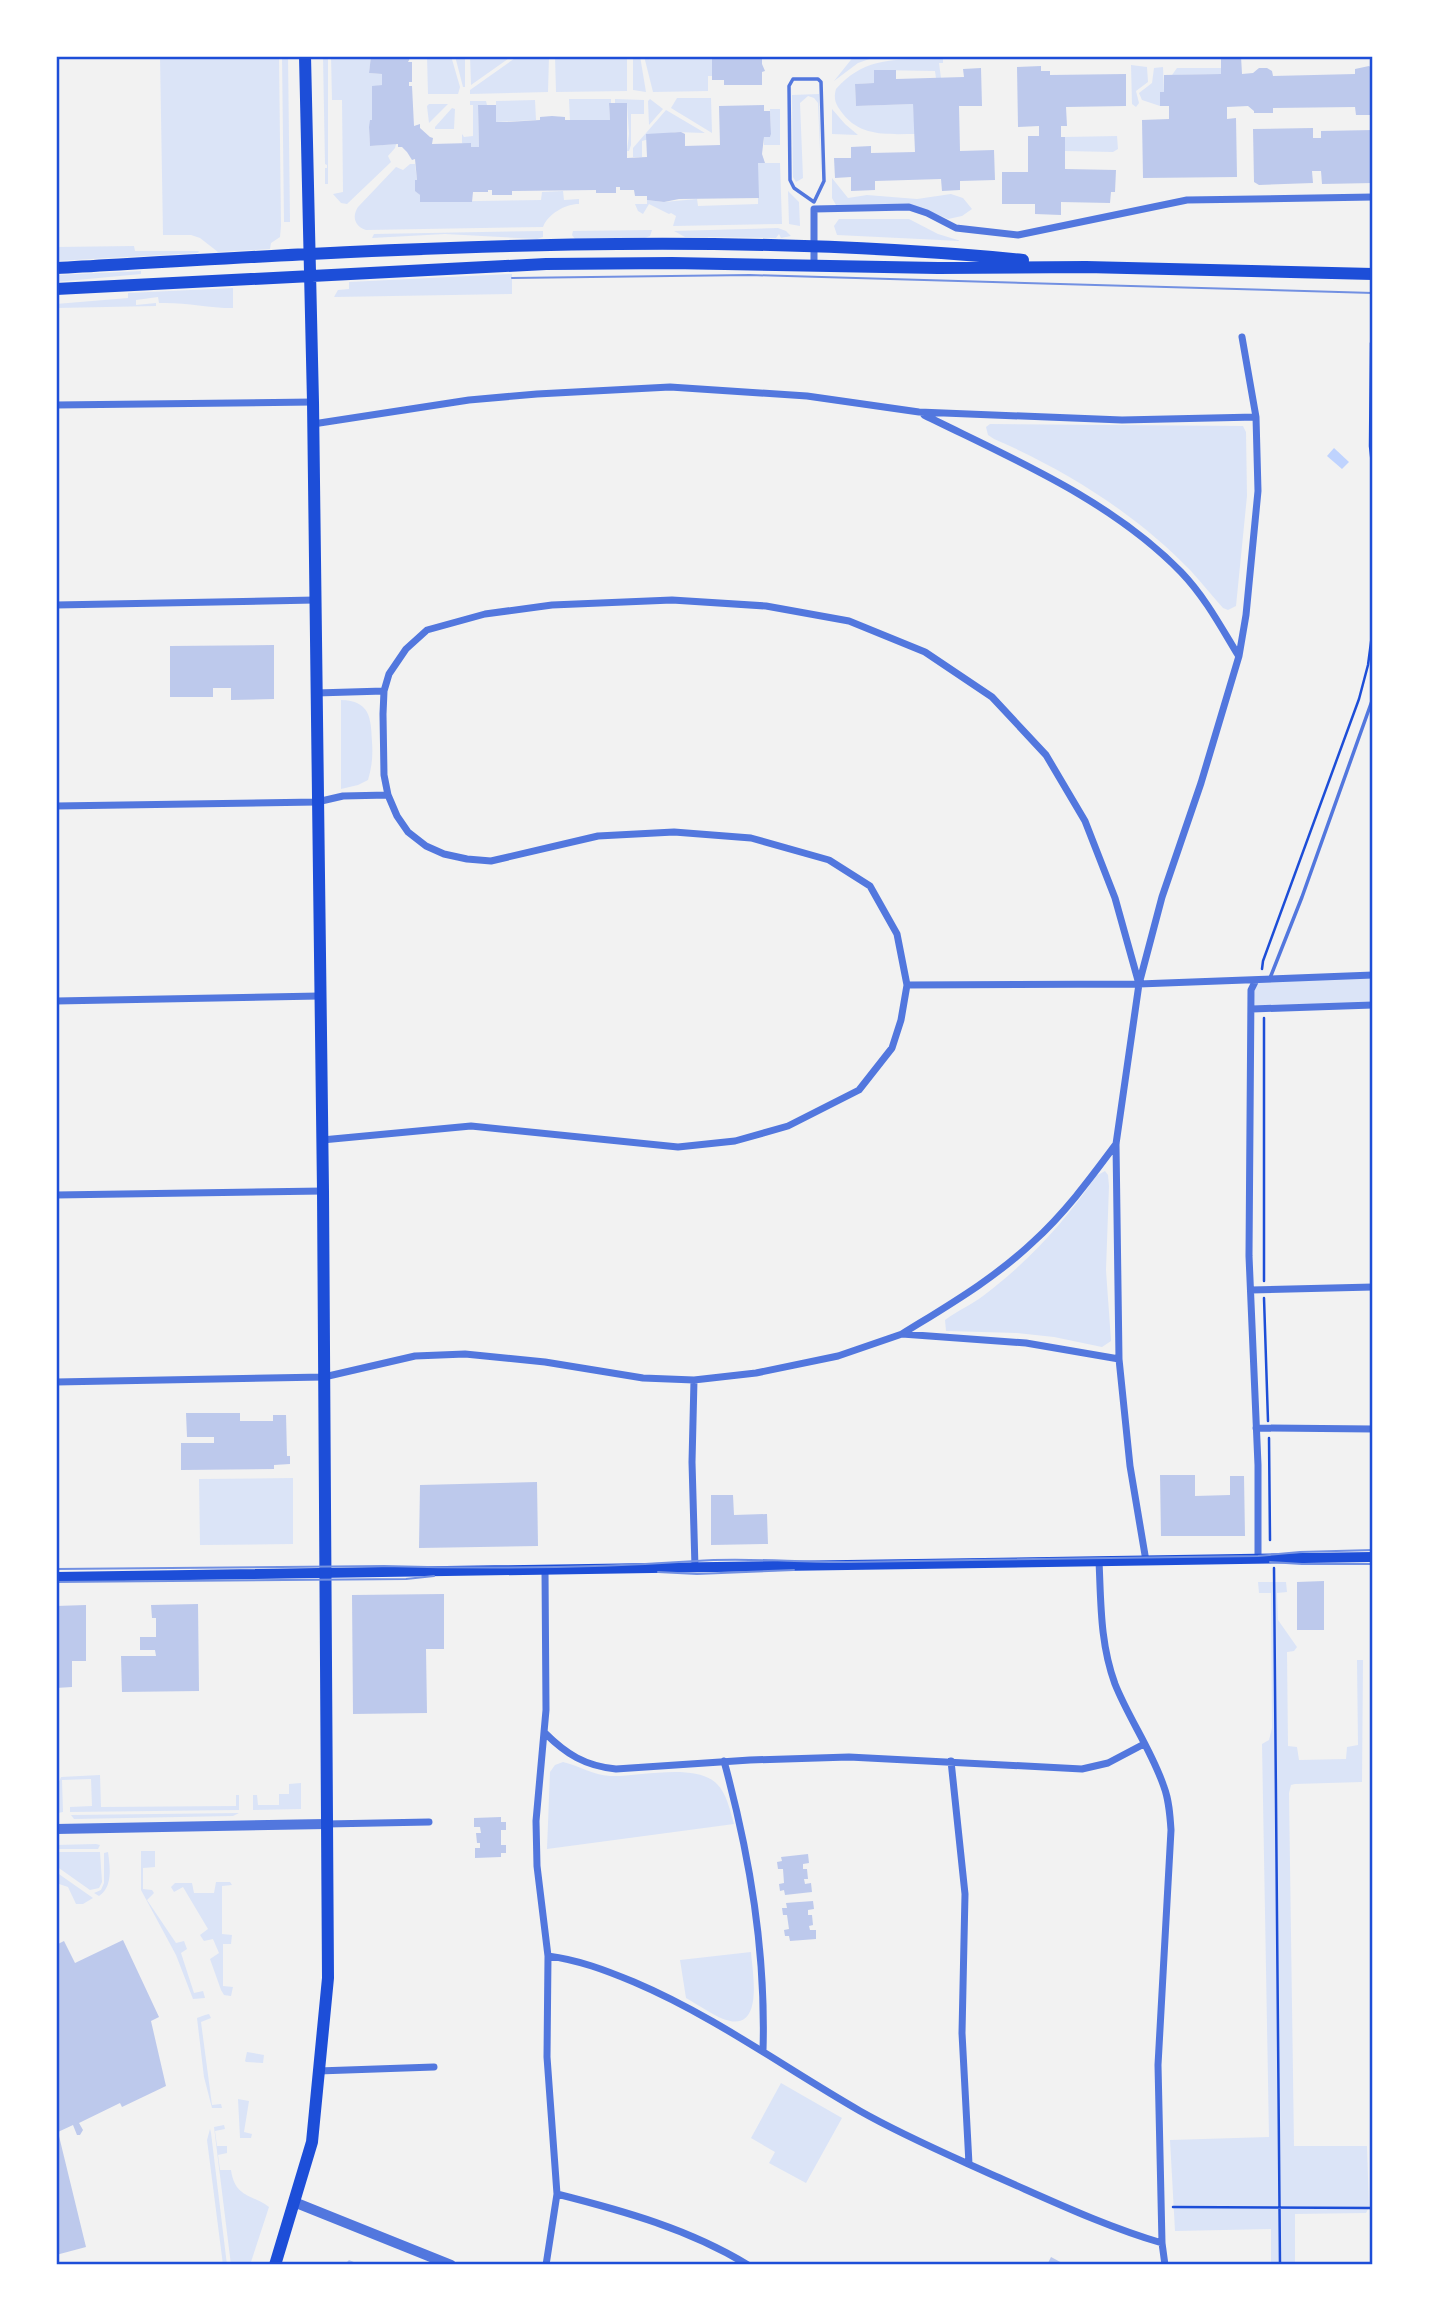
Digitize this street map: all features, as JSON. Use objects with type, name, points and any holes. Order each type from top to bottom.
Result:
[{"type":"main road","points":[[275,2265],[312,2142],[328,1978],[323,1191],[313,402],[305,56]]},
{"type":"main road","points":[[56,268],[309,254],[523,247],[814,246],[907,249],[1086,267]]},
{"type":"main road","points":[[56,289],[546,264],[1086,267],[1373,274]]},
{"type":"main road","points":[[56,1577],[1373,1557]]},
{"type":"street","points":[[814,264],[814,205],[909,208],[927,213],[956,228],[1018,234],[1187,200],[1373,197]]},
{"type":"street","points":[[1146,1561],[1131,1470],[1119,1359],[1116,1144],[1139,984],[1162,897],[1201,783],[1239,656],[1246,615],[1258,491],[1256,418],[1242,337]]},
{"type":"street","points":[[313,424],[469,400],[670,387],[807,396],[919,412],[1122,420],[1256,418]]},
{"type":"street","points":[[56,405],[313,402]]},
{"type":"street","points":[[919,412],[1069,488],[1152,544],[1183,574],[1209,607],[1239,656]]},
{"type":"street","points":[[56,605],[315,600]]},
{"type":"street","points":[[321,1140],[471,1126],[678,1147],[735,1141],[788,1126],[859,1090],[892,1048],[901,1020],[906,985],[897,934],[870,886],[829,860],[751,838],[674,832],[598,836],[491,861],[444,854],[426,846],[408,832],[388,795],[384,775],[384,691],[389,674],[406,649],[427,630],[485,614],[552,605],[672,600],[766,606],[849,621],[925,652],[992,697],[1046,755],[1085,821],[1115,898],[1139,984]]},
{"type":"street","points":[[316,693],[384,691]]},
{"type":"street","points":[[56,806],[317,802],[343,796],[388,795]]},
{"type":"street","points":[[906,985],[1139,984],[1373,975]]},
{"type":"street","points":[[1256,980],[1251,990],[1251,1290],[1258,1559]]},
{"type":"street","points":[[56,1001],[319,996]]},
{"type":"street","points":[[1252,1009],[1373,1005]]},
{"type":"street","points":[[56,1382],[324,1377],[415,1356],[465,1354],[545,1362],[643,1378],[694,1380],[756,1373],[838,1356],[902,1334],[971,1291],[1033,1243],[1080,1193],[1116,1144]]},
{"type":"street","points":[[56,1195],[323,1191]]},
{"type":"street","points":[[1251,1290],[1373,1287]]},
{"type":"street","points":[[902,1334],[1026,1343],[1119,1359]]},
{"type":"street","points":[[694,1380],[692,1471],[695,1567]]},
{"type":"street","points":[[1256,1428],[1373,1429]]},
{"type":"street","points":[[1099,1561],[1100,1608],[1108,1661],[1125,1706],[1165,1789],[1171,1830],[1158,2065],[1162,2243],[1166,2265]]},
{"type":"street","points":[[545,1570],[545,1733],[537,1815],[537,1855],[548,1956],[547,2057],[557,2194],[546,2265]]},
{"type":"street","points":[[545,1733],[576,1759],[599,1768],[634,1769],[724,1761],[849,1757],[1068,1769],[1093,1768],[1144,1744]]},
{"type":"street","points":[[724,1761],[745,1845],[755,1903],[763,1976],[763,2052]]},
{"type":"street","points":[[951,1761],[965,1894],[962,2033],[969,2164]]},
{"type":"street","points":[[56,1829],[429,1822]]},
{"type":"street","points":[[548,1956],[593,1965],[663,1995],[861,2112],[921,2143],[1135,2236],[1162,2243]]},
{"type":"street","points":[[318,2071],[434,2067]]},
{"type":"street","points":[[557,2194],[630,2212],[685,2232],[748,2265]]},
{"type":"street","points":[[294,2202],[451,2265]]},
{"type":"lane","points":[[796,79],[818,79],[821,82],[824,181],[814,205],[794,188],[790,180],[789,86],[790,81],[796,79]]},
{"type":"lane","points":[[1270,978],[1373,698]]},
{"type":"path","points":[[1372,326],[1373,321]]},
{"type":"path","points":[[1371,343],[1370,462],[1373,474]]},
{"type":"path","points":[[1262,971],[1263,961],[1359,699],[1368,665],[1373,627]]},
{"type":"path","points":[[1264,1016],[1263,1289],[1268,1420]]},
{"type":"path","points":[[1269,1435],[1270,1540]]},
{"type":"path","points":[[1274,1568],[1280,2265]]},
{"type":"path","points":[[1173,2207],[1373,2208]]},
{"type":"shaded area","points":[[160,56],[279,56],[281,226],[280,237],[271,243],[270,249],[218,252],[200,238],[191,235],[163,235]]},
{"type":"shaded area","points":[[282,56],[288,56],[290,222],[284,222]]},
{"type":"shaded area","points":[[323,56],[328,56],[328,184],[325,184],[327,165]]},
{"type":"shaded area","points":[[331,56],[371,56],[369,73],[382,74],[382,85],[372,87],[370,146],[396,144],[388,156],[391,162],[347,204],[341,203],[333,194],[343,192],[342,100],[332,100]]},
{"type":"shaded area","points":[[427,56],[451,56],[460,87],[458,94],[428,94]]},
{"type":"shaded area","points":[[455,56],[465,56],[465,87],[463,87]]},
{"type":"shaded area","points":[[470,56],[512,56],[471,85]]},
{"type":"shaded area","points":[[518,56],[549,56],[548,92],[470,94],[470,90]]},
{"type":"shaded area","points":[[555,56],[627,56],[627,91],[556,92]]},
{"type":"shaded area","points":[[633,56],[640,56],[646,92],[633,90]]},
{"type":"shaded area","points":[[644,56],[649,56],[650,61],[650,56],[712,56],[712,76],[708,76],[708,91],[653,92]]},
{"type":"shaded area","points":[[854,56],[878,56],[858,63],[834,81]]},
{"type":"shaded area","points":[[943,59],[943,63],[939,63],[941,78],[936,78],[935,71],[874,70],[874,83],[855,84],[856,106],[913,104],[915,134],[876,133],[858,127],[841,111],[836,102],[836,89],[848,78],[872,64]]},
{"type":"shaded area","points":[[1131,65],[1147,67],[1148,82],[1136,91],[1139,103],[1136,107],[1132,104]]},
{"type":"shaded area","points":[[1163,67],[1164,92],[1160,92],[1160,106],[1142,100],[1139,93],[1152,83],[1154,68]]},
{"type":"shaded area","points":[[1177,68],[1221,68],[1221,74],[1172,75]]},
{"type":"shaded area","points":[[819,94],[821,174],[818,103],[808,96],[800,103],[803,178],[796,182],[793,177],[792,95]]},
{"type":"shaded area","points":[[677,98],[711,98],[712,133],[671,108]]},
{"type":"shaded area","points":[[569,99],[611,99],[610,120],[570,120]]},
{"type":"shaded area","points":[[615,99],[644,100],[644,114],[631,114],[629,151],[627,103],[615,103]]},
{"type":"shaded area","points":[[650,99],[663,109],[649,125],[648,101]]},
{"type":"shaded area","points":[[535,100],[536,120],[496,122],[496,101]]},
{"type":"shaded area","points":[[470,101],[486,101],[487,105],[478,106],[479,147],[462,143],[462,134],[464,137],[473,136],[473,105],[470,105]]},
{"type":"shaded area","points":[[448,104],[429,123],[427,106]]},
{"type":"shaded area","points":[[452,108],[455,109],[454,129],[435,129],[435,127]]},
{"type":"shaded area","points":[[770,109],[780,109],[780,145],[764,145],[764,137],[770,137],[771,133]]},
{"type":"shaded area","points":[[832,109],[845,124],[858,135],[832,134]]},
{"type":"shaded area","points":[[666,110],[705,133],[675,132],[642,141],[642,157],[633,157],[633,148]]},
{"type":"shaded area","points":[[1117,136],[1118,149],[1113,152],[1065,151],[1065,137]]},
{"type":"shaded area","points":[[758,163],[780,163],[782,224],[673,226],[676,216],[671,213],[649,204],[643,214],[635,204],[647,204],[647,200],[664,202],[697,199],[698,206],[758,204]]},
{"type":"shaded area","points":[[410,164],[415,164],[415,190],[420,195],[420,202],[541,200],[542,192],[563,191],[564,200],[579,199],[579,204],[558,211],[543,227],[366,230],[359,226],[355,217],[358,207],[396,167],[403,170]]},
{"type":"shaded area","points":[[832,178],[848,198],[867,195],[917,199],[951,194],[963,198],[972,209],[962,216],[948,219],[906,204],[836,205],[832,198]]},
{"type":"shaded area","points":[[788,191],[799,202],[800,226],[789,224]]},
{"type":"shaded area","points":[[839,219],[909,219],[938,234],[961,241],[837,235],[834,226]]},
{"type":"shaded area","points":[[778,228],[791,236],[781,238],[779,234],[776,238],[685,237],[674,231]]},
{"type":"shaded area","points":[[652,230],[650,236],[645,238],[575,239],[572,235],[573,231]]},
{"type":"shaded area","points":[[543,231],[543,237],[537,239],[445,234],[372,238],[374,234]]},
{"type":"shaded area","points":[[134,246],[135,251],[199,251],[56,261],[56,247]]},
{"type":"shaded area","points":[[141,271],[141,274],[56,282],[56,275]]},
{"type":"shaded area","points":[[512,274],[512,294],[334,297],[338,290],[349,289],[349,282]]},
{"type":"shaded area","points":[[233,288],[233,308],[159,303],[158,297],[136,300],[136,305],[156,303],[156,306],[56,308],[56,304],[128,298],[128,293]]},
{"type":"shaded area","points":[[990,424],[1243,426],[1246,432],[1247,496],[1236,606],[1228,610],[1223,608],[1170,550],[1099,495],[988,435],[986,427]]},
{"type":"shaded area","points":[[341,700],[358,703],[367,712],[371,725],[372,752],[368,780],[341,789]]},
{"type":"shaded area","points":[[1373,975],[1373,1005],[1252,1009],[1256,980]]},
{"type":"shaded area","points":[[1105,1171],[1109,1186],[1106,1270],[1111,1341],[1102,1347],[1017,1333],[946,1331],[945,1320],[983,1296],[1015,1270],[1071,1210],[1096,1176]]},
{"type":"shaded area","points":[[293,1478],[293,1544],[200,1545],[199,1479]]},
{"type":"shaded area","points":[[1258,1582],[1286,1582],[1287,1592],[1277,1593],[1278,1620],[1297,1647],[1294,1651],[1287,1652],[1288,1746],[1297,1747],[1299,1760],[1346,1759],[1347,1747],[1358,1745],[1357,1660],[1363,1660],[1362,1782],[1295,1784],[1291,1785],[1289,1793],[1294,2146],[1367,2146],[1369,2207],[1366,2213],[1295,2214],[1295,2265],[1271,2265],[1271,2229],[1175,2231],[1170,2140],[1269,2137],[1262,1744],[1269,1740],[1272,1728],[1271,1593],[1259,1593]]},
{"type":"shaded area","points":[[563,1762],[610,1776],[681,1772],[708,1777],[723,1793],[734,1824],[547,1849],[550,1772],[555,1765]]},
{"type":"shaded area","points":[[100,1775],[101,1807],[236,1806],[236,1795],[239,1795],[239,1810],[70,1812],[70,1807],[92,1806],[91,1779],[62,1780],[63,1812],[58,1813],[58,1784],[61,1777]]},
{"type":"shaded area","points":[[301,1783],[301,1809],[253,1810],[253,1795],[257,1795],[258,1805],[279,1805],[279,1794],[289,1794],[289,1784]]},
{"type":"shaded area","points":[[239,1813],[233,1816],[74,1819],[71,1815]]},
{"type":"shaded area","points":[[56,1845],[100,1845],[98,1849],[56,1849]]},
{"type":"shaded area","points":[[141,1851],[155,1851],[155,1867],[143,1868],[143,1889],[152,1890],[154,1893],[147,1900],[176,1943],[184,1941],[187,1949],[181,1953],[194,1993],[203,1991],[205,1998],[193,1999],[176,1955],[141,1890]]},
{"type":"shaded area","points":[[56,1852],[100,1852],[102,1882],[99,1888],[90,1890],[56,1866]]},
{"type":"shaded area","points":[[108,1852],[109,1882],[99,1896],[94,1893],[101,1890],[104,1883],[104,1853]]},
{"type":"shaded area","points":[[56,1872],[93,1898],[83,1904],[76,1904],[68,1887],[56,1883]]},
{"type":"shaded area","points":[[216,1882],[230,1882],[232,1885],[222,1886],[222,1934],[232,1935],[231,1944],[223,1944],[223,1986],[233,1987],[231,1996],[224,1995],[221,1990],[210,1959],[219,1953],[213,1939],[204,1941],[200,1935],[208,1929],[183,1887],[174,1892],[171,1887],[175,1883],[192,1883],[194,1893],[214,1893]]},
{"type":"shaded area","points":[[751,1952],[754,1996],[748,2016],[741,2021],[719,2017],[686,1998],[680,1960]]},
{"type":"shaded area","points":[[209,2014],[211,2018],[201,2022],[212,2105],[221,2104],[222,2108],[212,2108],[204,2077],[197,2018]]},
{"type":"shaded area","points":[[247,2052],[264,2055],[263,2063],[246,2062]]},
{"type":"shaded area","points":[[781,2083],[842,2118],[806,2183],[769,2163],[775,2152],[751,2138]]},
{"type":"shaded area","points":[[238,2099],[249,2101],[244,2132],[252,2134],[251,2138],[240,2138]]},
{"type":"shaded area","points":[[224,2125],[225,2129],[215,2131],[217,2146],[227,2146],[227,2153],[218,2155],[220,2170],[231,2170],[240,2191],[269,2207],[250,2265],[231,2265],[214,2127]]},
{"type":"shaded area","points":[[210,2129],[227,2265],[223,2265],[207,2140]]},
{"type":"water","points":[[1334,448],[1349,462],[1342,469],[1327,456]]},
{"type":"building","points":[[371,56],[411,56],[408,62],[412,62],[412,82],[409,82],[409,86],[412,86],[414,126],[420,124],[420,128],[433,138],[432,144],[471,143],[471,147],[479,147],[478,105],[496,105],[496,122],[507,122],[540,120],[540,117],[552,116],[565,117],[565,120],[610,120],[609,103],[627,103],[627,158],[647,157],[646,134],[681,132],[685,134],[685,146],[720,145],[719,106],[764,105],[764,111],[770,111],[771,134],[770,137],[764,137],[762,154],[765,163],[758,163],[759,198],[679,199],[664,202],[647,200],[647,196],[635,196],[634,190],[620,190],[620,187],[616,187],[616,193],[596,193],[596,190],[512,191],[512,195],[492,195],[492,190],[488,190],[473,192],[472,202],[420,202],[420,195],[415,191],[415,159],[412,160],[398,144],[370,146],[372,86],[382,85],[382,74],[369,73]]},
{"type":"building","points":[[712,56],[762,56],[765,71],[762,72],[762,85],[724,85],[724,80],[712,80]]},
{"type":"building","points":[[1221,56],[1241,56],[1242,74],[1267,68],[1272,71],[1273,76],[1355,74],[1355,69],[1369,66],[1373,69],[1373,115],[1356,115],[1355,107],[1273,108],[1273,113],[1254,113],[1248,106],[1227,107],[1227,119],[1236,118],[1237,177],[1143,178],[1142,120],[1169,119],[1169,106],[1160,106],[1160,92],[1164,92],[1164,75],[1221,74]]},
{"type":"building","points":[[1041,66],[1041,71],[1050,71],[1050,75],[1126,74],[1126,106],[1066,107],[1067,126],[1061,126],[1061,137],[1065,137],[1065,169],[1116,170],[1115,192],[1111,192],[1110,203],[1061,202],[1061,215],[1035,214],[1035,204],[1002,204],[1002,172],[1028,172],[1028,136],[1039,136],[1039,126],[1018,127],[1017,67]]},
{"type":"building","points":[[981,68],[982,106],[959,106],[960,151],[994,150],[995,180],[960,181],[960,190],[942,191],[941,179],[875,181],[875,190],[851,191],[851,177],[835,178],[834,158],[851,158],[851,147],[871,146],[871,153],[915,152],[913,104],[856,106],[855,84],[874,83],[874,70],[896,70],[896,79],[964,77],[963,69]]},
{"type":"building","points":[[1313,128],[1313,138],[1321,138],[1321,131],[1373,130],[1373,183],[1322,184],[1321,171],[1312,171],[1313,183],[1259,185],[1254,182],[1253,129]]},
{"type":"building","points":[[274,645],[274,699],[231,700],[231,688],[213,688],[213,697],[170,697],[170,646]]},
{"type":"building","points":[[186,1413],[240,1413],[240,1421],[273,1421],[273,1415],[286,1415],[287,1456],[290,1456],[290,1464],[274,1465],[274,1469],[181,1470],[181,1443],[214,1443],[214,1437],[187,1437]]},
{"type":"building","points":[[1160,1475],[1195,1475],[1195,1496],[1230,1495],[1230,1476],[1244,1476],[1245,1536],[1161,1536]]},
{"type":"building","points":[[537,1482],[538,1546],[419,1548],[420,1485]]},
{"type":"building","points":[[711,1495],[733,1495],[734,1515],[767,1514],[768,1544],[711,1545]]},
{"type":"building","points":[[1324,1581],[1324,1630],[1297,1630],[1297,1582]]},
{"type":"building","points":[[444,1594],[444,1649],[426,1649],[427,1713],[353,1714],[352,1595]]},
{"type":"building","points":[[198,1604],[199,1691],[122,1692],[121,1656],[156,1656],[155,1650],[140,1650],[140,1637],[156,1637],[156,1618],[152,1618],[151,1605]]},
{"type":"building","points":[[86,1605],[86,1661],[72,1661],[72,1687],[56,1688],[56,1606]]},
{"type":"building","points":[[501,1817],[501,1822],[506,1822],[506,1830],[501,1830],[501,1845],[506,1845],[506,1853],[501,1853],[501,1857],[475,1858],[475,1848],[480,1848],[476,1833],[481,1833],[480,1827],[474,1827],[474,1818]]},
{"type":"building","points":[[808,1854],[809,1863],[803,1864],[803,1869],[807,1869],[808,1879],[804,1879],[805,1884],[811,1883],[812,1892],[785,1895],[784,1890],[780,1891],[779,1884],[784,1883],[783,1869],[778,1869],[777,1862],[782,1861],[781,1857]]},
{"type":"building","points":[[813,1901],[814,1909],[808,1910],[808,1915],[812,1915],[813,1925],[809,1926],[810,1930],[816,1930],[816,1939],[790,1941],[789,1936],[785,1936],[784,1930],[789,1929],[787,1915],[783,1915],[782,1908],[787,1908],[786,1903]]},
{"type":"building","points":[[123,1940],[159,2017],[151,2021],[166,2086],[122,2107],[120,2103],[79,2123],[83,2130],[80,2135],[77,2135],[73,2125],[58,2132],[86,2247],[56,2255],[56,1945],[64,1941],[75,1963]]},
{"type":"building","points":[[1051,2257],[1066,2265],[1047,2265]]},
{"type":"building","points":[[349,2260],[361,2265],[344,2265]]},
{"type":"tram line","points":[[512,278],[750,275],[1373,293]]},
{"type":"tram line","points":[[56,1569],[540,1567],[715,1560],[850,1562],[1258,1556],[1373,1550]]},
{"type":"tram line","points":[[1270,1562],[1373,1564]]},
{"type":"tram line","points":[[658,1572],[697,1574],[794,1570]]},
{"type":"tram line","points":[[56,1582],[406,1579],[434,1576]]}]
